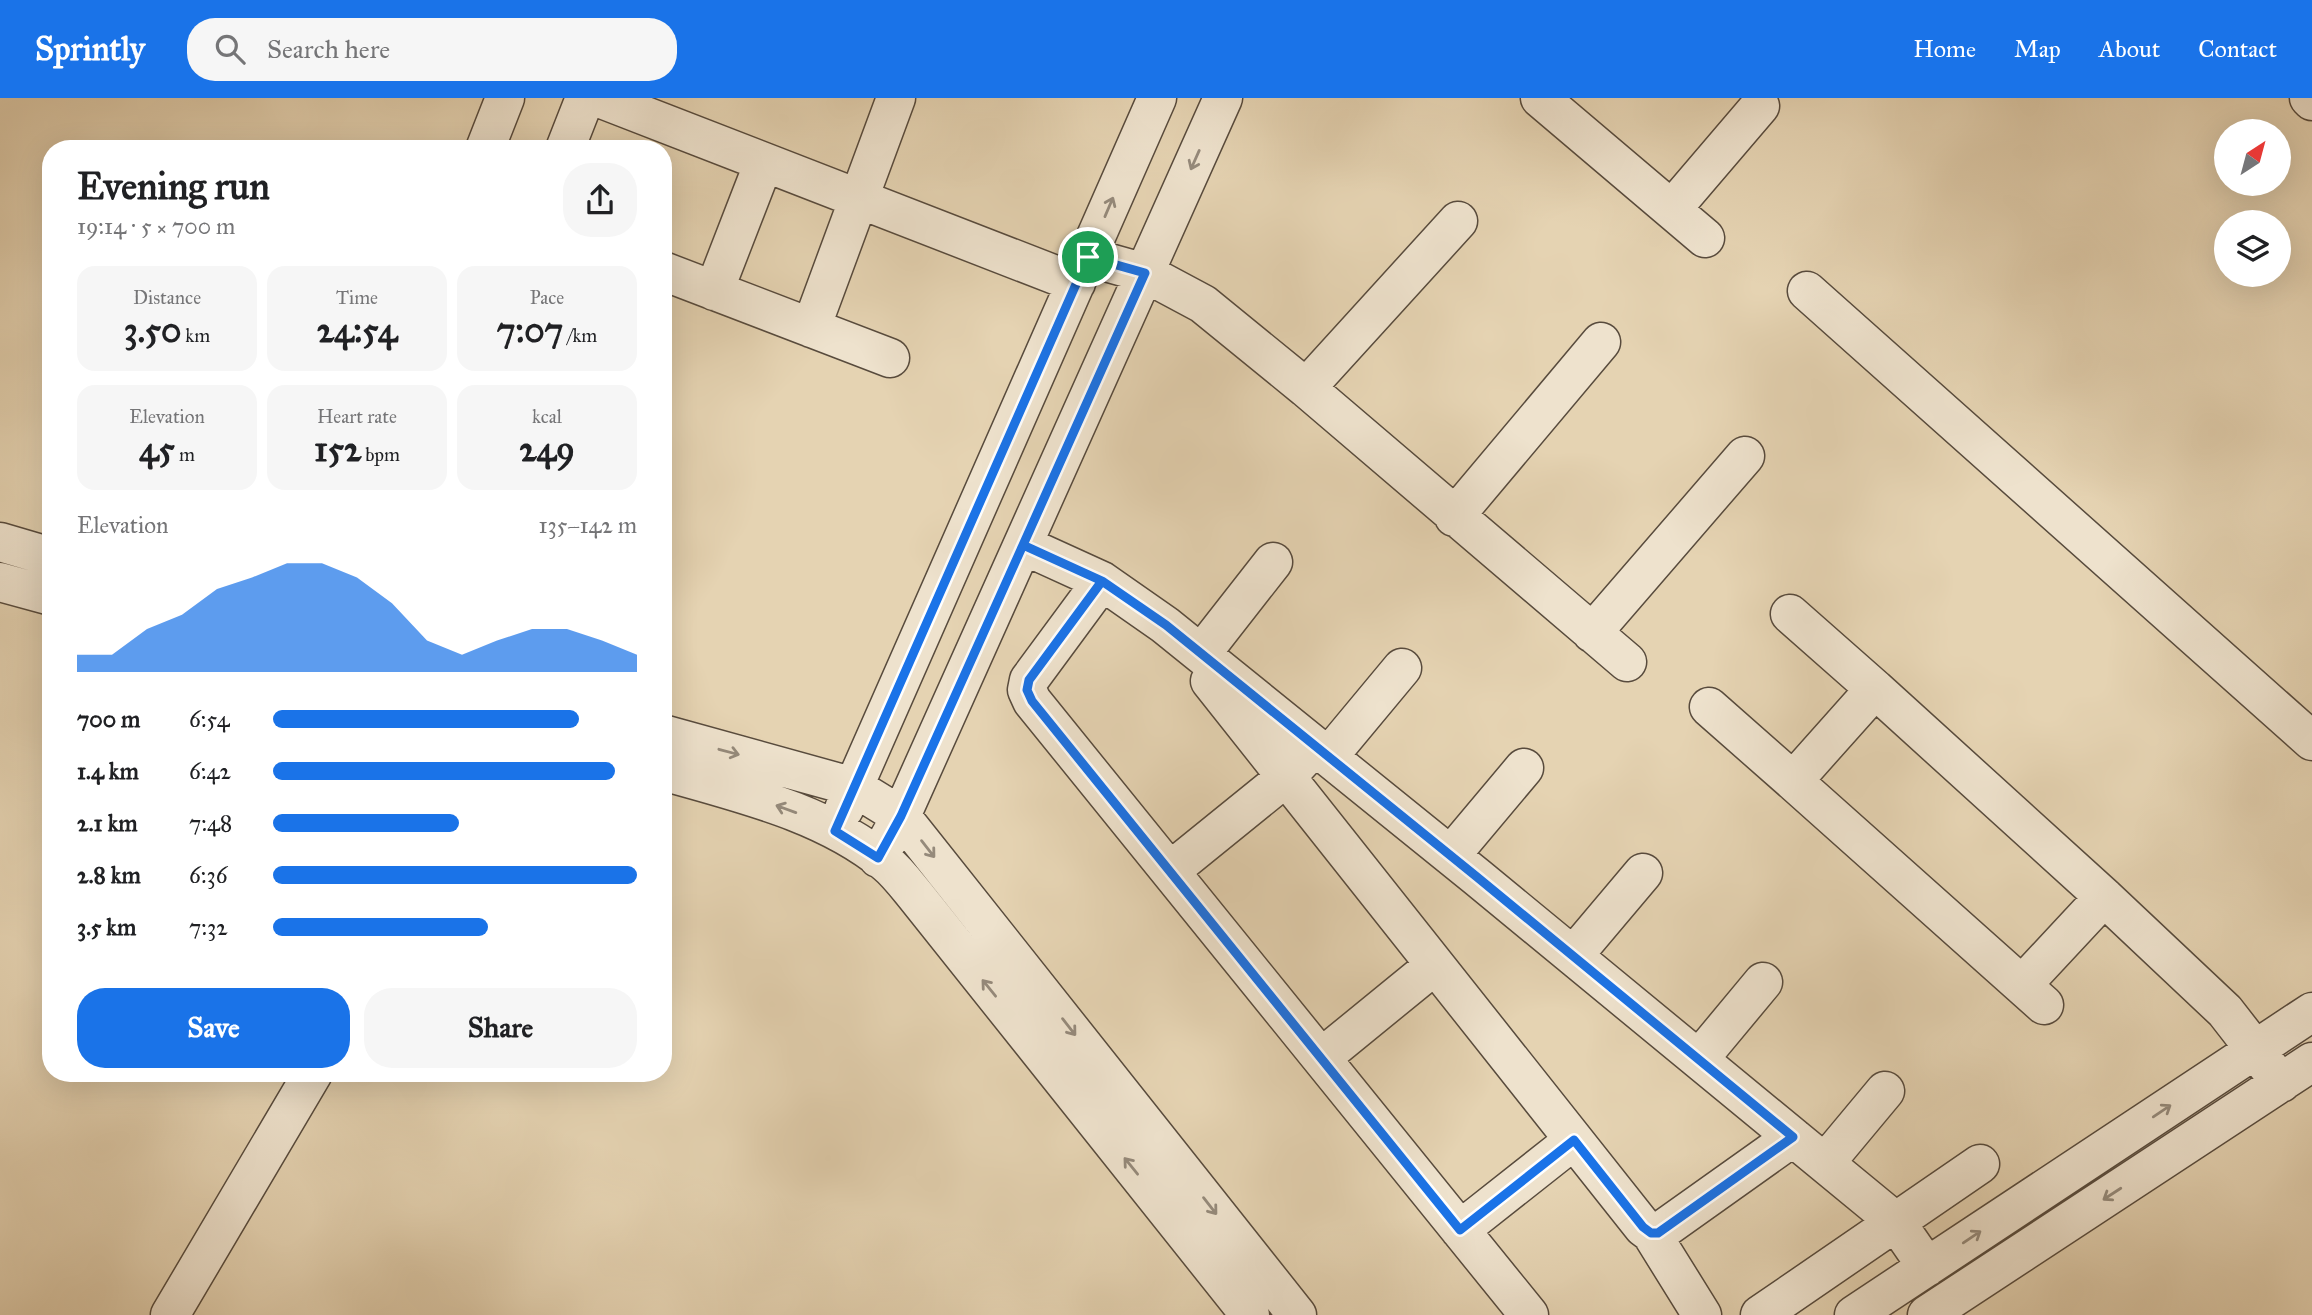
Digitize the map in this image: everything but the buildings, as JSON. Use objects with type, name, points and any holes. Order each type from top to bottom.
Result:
[{"type":"street","points":[[489,140],[505,98]]},
{"type":"street","points":[[811,328],[896,98]]},
{"type":"street","points":[[835,831],[1157,98]]},
{"type":"street","points":[[878,858],[901,816],[1223,98]]},
{"type":"street","points":[[1541,98],[1705,238]]},
{"type":"street","points":[[571,140],[599,99],[668,140]]},
{"type":"street","points":[[1672,209],[1760,106]]},
{"type":"street","points":[[672,141],[764,162],[859,199],[1082,270],[1145,273],[1203,304],[1306,388],[1627,662]]},
{"type":"street","points":[[714,291],[764,162]]},
{"type":"street","points":[[1306,388],[1458,221]]},
{"type":"street","points":[[672,275],[890,358]]},
{"type":"street","points":[[1807,290],[2312,741]]},
{"type":"street","points":[[1454,517],[1601,342]]},
{"type":"street","points":[[1592,633],[1745,456]]},
{"type":"street","points":[[0,542],[42,554]]},
{"type":"street","points":[[1023,545],[1102,581],[1166,625],[1451,855],[1896,1222],[1959,1293]]},
{"type":"street","points":[[1201,654],[1273,562]]},
{"type":"street","points":[[1102,581],[1029,680],[1027,690],[1032,701],[1529,1315]]},
{"type":"street","points":[[0,582],[42,594]]},
{"type":"street","points":[[1790,614],[2104,897],[2225,1011],[2281,1083]]},
{"type":"street","points":[[1166,625],[1643,1227],[1651,1233],[1702,1315]]},
{"type":"street","points":[[1170,872],[1286,777],[1322,752],[1402,668]]},
{"type":"street","points":[[1793,781],[1875,690]]},
{"type":"street","points":[[1709,707],[2033,995],[2104,897]]},
{"type":"street","points":[[672,736],[854,787],[901,816],[1297,1315]]},
{"type":"street","points":[[1451,855],[1524,768]]},
{"type":"street","points":[[672,774],[752,796],[817,820],[887,864],[915,895],[1250,1315]]},
{"type":"street","points":[[1573,956],[1643,873]]},
{"type":"street","points":[[1321,1058],[1435,965]]},
{"type":"street","points":[[1699,1059],[1763,982]]},
{"type":"street","points":[[1854,1315],[2312,1012]]},
{"type":"street","points":[[1927,1315],[2312,1062]]},
{"type":"street","points":[[170,1315],[308,1082]]},
{"type":"street","points":[[1825,1163],[1885,1091]]},
{"type":"street","points":[[1651,1233],[1658,1233],[1793,1137]]},
{"type":"street","points":[[1460,1230],[1574,1140]]},
{"type":"street","points":[[1760,1315],[1980,1164]]},
{"type":"route","points":[[1088,257],[835,831],[878,858],[901,816],[1023,545],[1102,581],[1166,625],[1793,1137],[1658,1233],[1651,1233],[1643,1227],[1574,1140],[1460,1230],[1032,701],[1027,690],[1029,680],[1102,581],[1062,563],[1023,545],[1145,273],[1088,257]]}]
